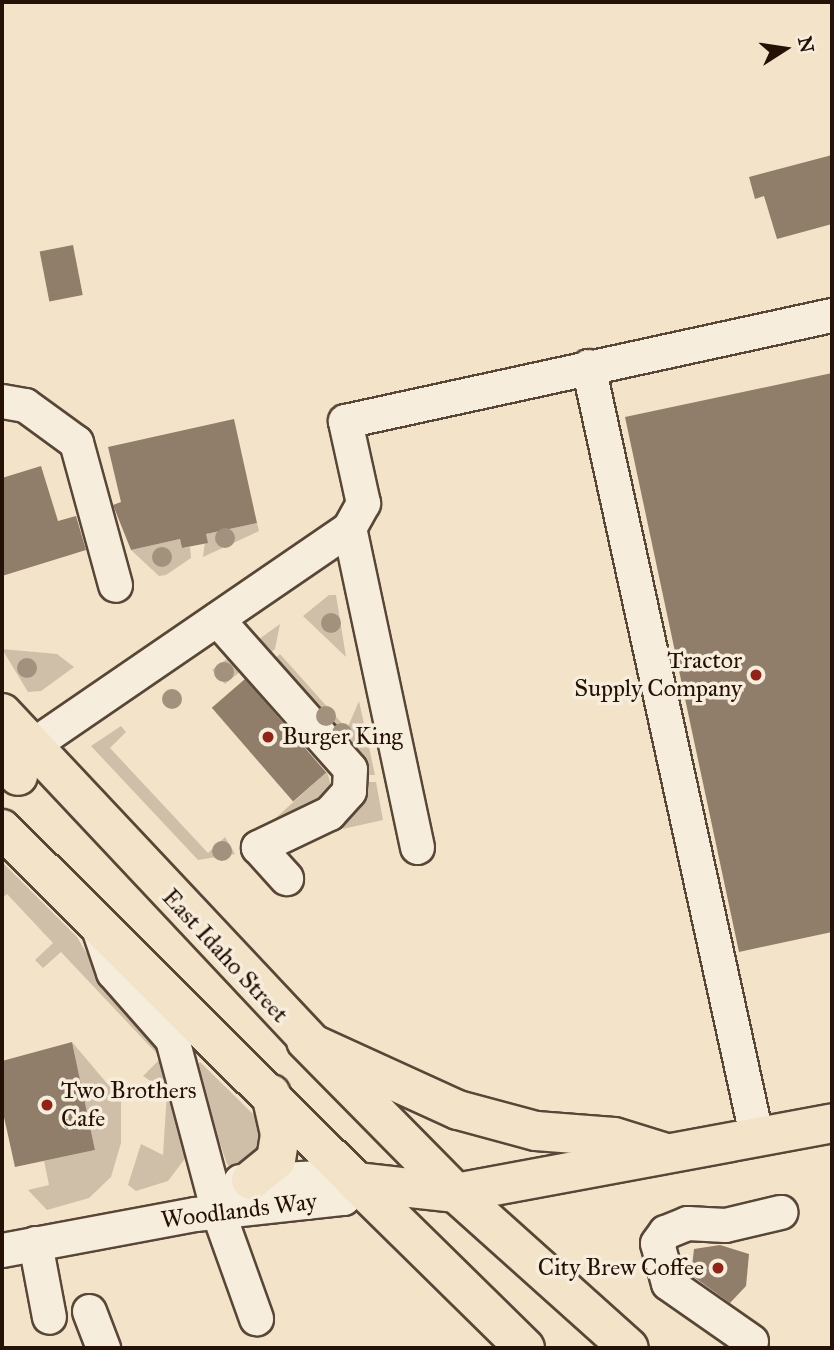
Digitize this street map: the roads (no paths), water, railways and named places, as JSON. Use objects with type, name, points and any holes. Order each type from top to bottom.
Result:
[{"type":"main road","name":"East Idaho Street","points":[[2,713],[20,765],[286,1021],[456,1192],[629,1348]]},
{"type":"main road","points":[[2,829],[525,1348]]},
{"type":"main road","points":[[286,1021],[341,1062],[457,1110],[536,1131],[614,1138],[673,1155]]},
{"type":"main road","points":[[228,1192],[276,1160],[280,1135],[271,1094]]},
{"type":"main road","points":[[356,1182],[456,1192],[673,1155],[832,1123]]},
{"type":"street","points":[[20,765],[217,619],[349,528],[363,503],[345,421],[832,315]]},
{"type":"street","points":[[588,366],[757,1139]]},
{"type":"street","points":[[2,401],[34,411],[76,442],[114,585]]},
{"type":"street","points":[[349,528],[417,847]]},
{"type":"street","points":[[217,619],[350,769],[349,791],[329,813],[258,847],[286,877]]},
{"type":"street","points":[[97,925],[113,972],[172,1039],[228,1192],[256,1318]]},
{"type":"street","name":"Woodlands Way","points":[[2,1250],[93,1232],[228,1192],[356,1182]]},
{"type":"street","name":"Woodlands Way","points":[[228,1192],[343,1198],[356,1182]]},
{"type":"street","points":[[751,1341],[668,1283],[657,1243],[664,1232],[687,1223],[725,1225],[780,1212]]},
{"type":"street","points":[[35,1243],[49,1318]]},
{"type":"street","points":[[89,1311],[103,1348]]},
{"type":"place","name":"Tractor Supply Company","points":[[756,675]]},
{"type":"place","name":"Burger King","points":[[268,737]]},
{"type":"place","name":"Two Brothers Cafe","points":[[47,1105]]},
{"type":"place","name":"City Brew Coffee","points":[[718,1268]]}]
